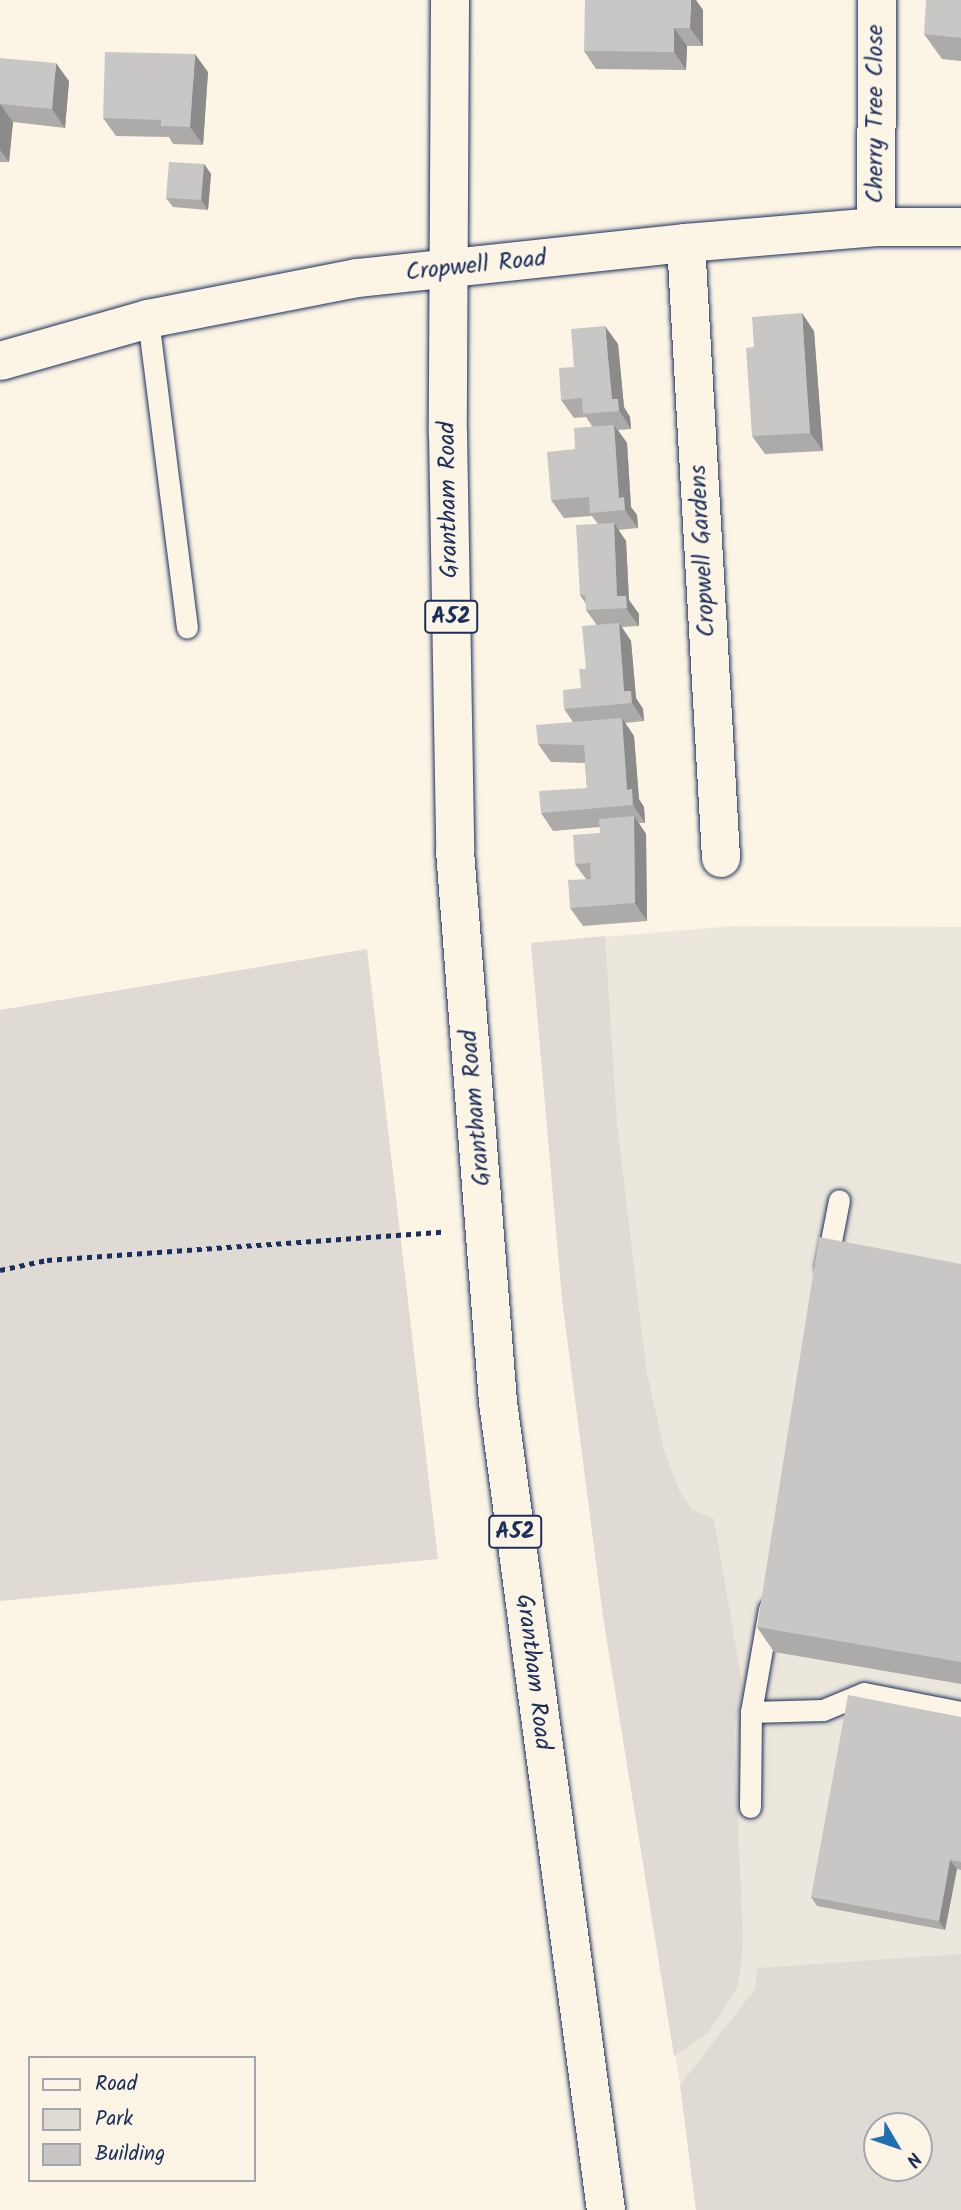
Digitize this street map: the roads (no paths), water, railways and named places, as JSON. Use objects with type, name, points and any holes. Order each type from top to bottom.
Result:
[{"type":"main road","name":"Grantham Road","points":[[450,0],[447,267],[455,851],[498,1402],[606,2210]]},
{"type":"main road","name":"Cherry Tree Close","points":[[876,227],[877,0]]},
{"type":"main road","name":"Cropwell Road","points":[[0,361],[148,319],[357,278],[686,243],[876,227],[961,227]]},
{"type":"main road","name":"Cropwell Gardens","points":[[686,243],[721,858]]},
{"type":"lane","points":[[148,319],[187,628]]},
{"type":"lane","points":[[821,1293],[839,1200]]},
{"type":"lane","points":[[750,1807],[751,1712],[772,1583]]},
{"type":"lane","points":[[751,1712],[823,1710],[864,1693],[961,1712]]}]
